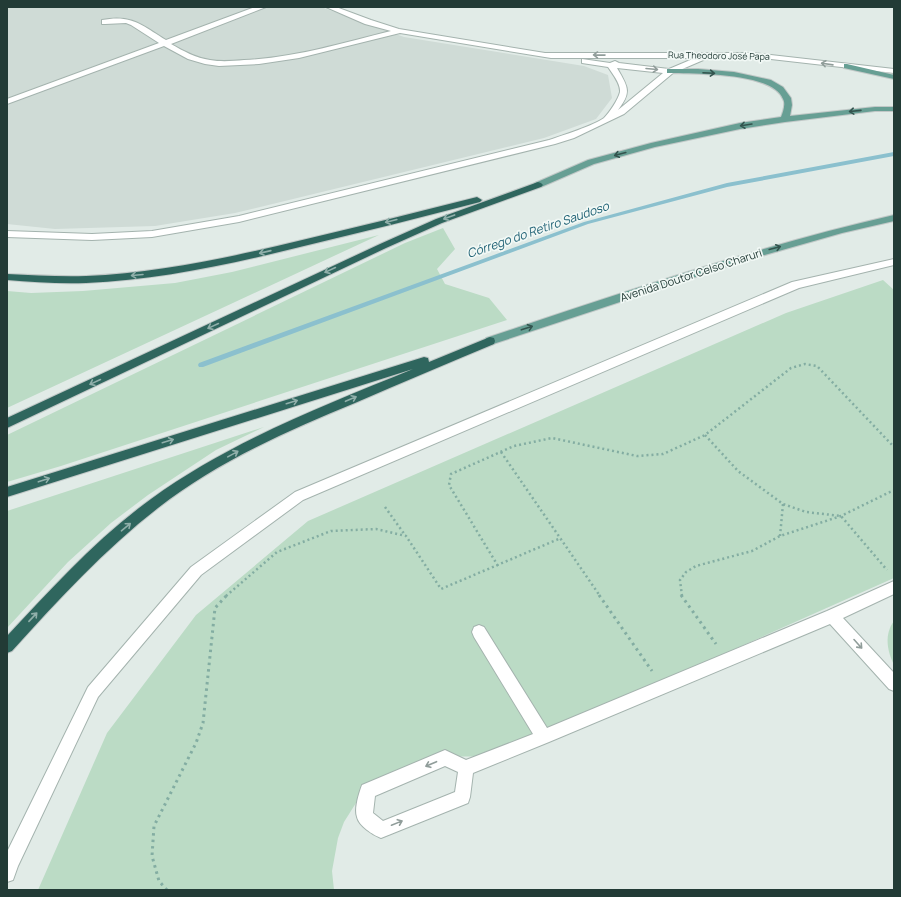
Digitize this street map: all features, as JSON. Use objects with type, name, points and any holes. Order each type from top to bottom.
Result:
[{"type":"highway","points":[[7,277],[28,279],[89,279],[156,273],[216,263],[538,185]]},
{"type":"highway","points":[[7,423],[390,242],[439,221],[538,185]]},
{"type":"highway","points":[[7,492],[490,341]]},
{"type":"highway","points":[[7,646],[58,591],[104,545],[155,503],[195,476],[240,450],[297,422],[490,341]]},
{"type":"main road","points":[[847,66],[894,77]]},
{"type":"main road","points":[[670,71],[739,74],[769,82],[785,93],[788,100],[785,119]]},
{"type":"main road","points":[[538,185],[591,162],[654,144],[740,126],[785,119],[875,109],[894,109]]},
{"type":"main road","name":"Avenida Doutor Celso Charuri","points":[[490,341],[760,252],[852,227],[894,218]]},
{"type":"street","points":[[7,102],[262,7]]},
{"type":"street","name":"Rua Theodoro José Papa","points":[[330,7],[398,32],[610,65],[670,71]]},
{"type":"street","points":[[105,22],[126,21],[134,23],[176,50],[200,60],[216,64],[260,63],[299,56],[398,32]]},
{"type":"street","name":"Rua Theodoro José Papa","points":[[544,55],[753,55],[894,71]]},
{"type":"street","points":[[7,234],[92,237],[152,234],[239,219],[552,142],[571,136],[621,112],[670,71],[708,55]]},
{"type":"street","points":[[604,121],[620,102],[624,91],[620,80],[610,65],[633,58],[651,56]]},
{"type":"street","points":[[7,874],[10,864],[93,692],[196,571],[299,496],[796,284],[894,262]]},
{"type":"street","points":[[466,768],[462,797],[381,830],[364,816],[368,791],[445,758],[466,768],[544,737],[832,616],[894,587]]},
{"type":"street","points":[[832,616],[894,684]]},
{"type":"street","points":[[479,632],[544,737]]},
{"type":"path","points":[[498,566],[449,485],[451,474],[514,446],[552,438],[637,456],[663,454],[705,435],[791,368],[805,364],[817,366],[894,447]]},
{"type":"path","points":[[705,435],[738,471],[783,504],[806,512],[841,516],[889,572]]},
{"type":"path","points":[[501,452],[663,686]]},
{"type":"path","points":[[727,660],[681,594],[680,580],[686,572],[696,566],[752,551],[780,536],[841,516],[894,490]]},
{"type":"path","points":[[780,536],[783,504]]},
{"type":"path","points":[[385,507],[441,589],[561,538]]},
{"type":"path","points":[[167,890],[159,881],[152,856],[154,826],[196,743],[203,723],[215,608],[228,593],[277,552],[332,531],[376,529],[406,536]]},
{"type":"shaded area","points":[[7,7],[321,7],[404,37],[584,66],[608,75],[612,98],[596,119],[544,138],[235,213],[155,226],[55,229],[7,224]]},
{"type":"green space","points":[[443,228],[455,249],[437,269],[445,284],[489,298],[507,320],[61,466],[7,482],[7,435],[405,243]]},
{"type":"green space","points":[[379,235],[7,408],[7,291],[31,293],[83,291],[175,283],[232,272]]},
{"type":"green space","points":[[883,280],[894,290],[894,578],[501,753],[466,757],[453,756],[361,795],[344,822],[338,838],[332,871],[334,890],[38,890],[107,733],[196,615],[308,521],[786,313]]},
{"type":"green space","points":[[264,427],[216,450],[148,495],[111,523],[68,562],[7,628],[7,511]]},
{"type":"green space","points":[[894,621],[894,665],[888,648],[888,637]]},
{"type":"waterway","name":"Córrego do Retiro Saudoso","points":[[201,365],[586,223],[727,185],[894,154]]}]
